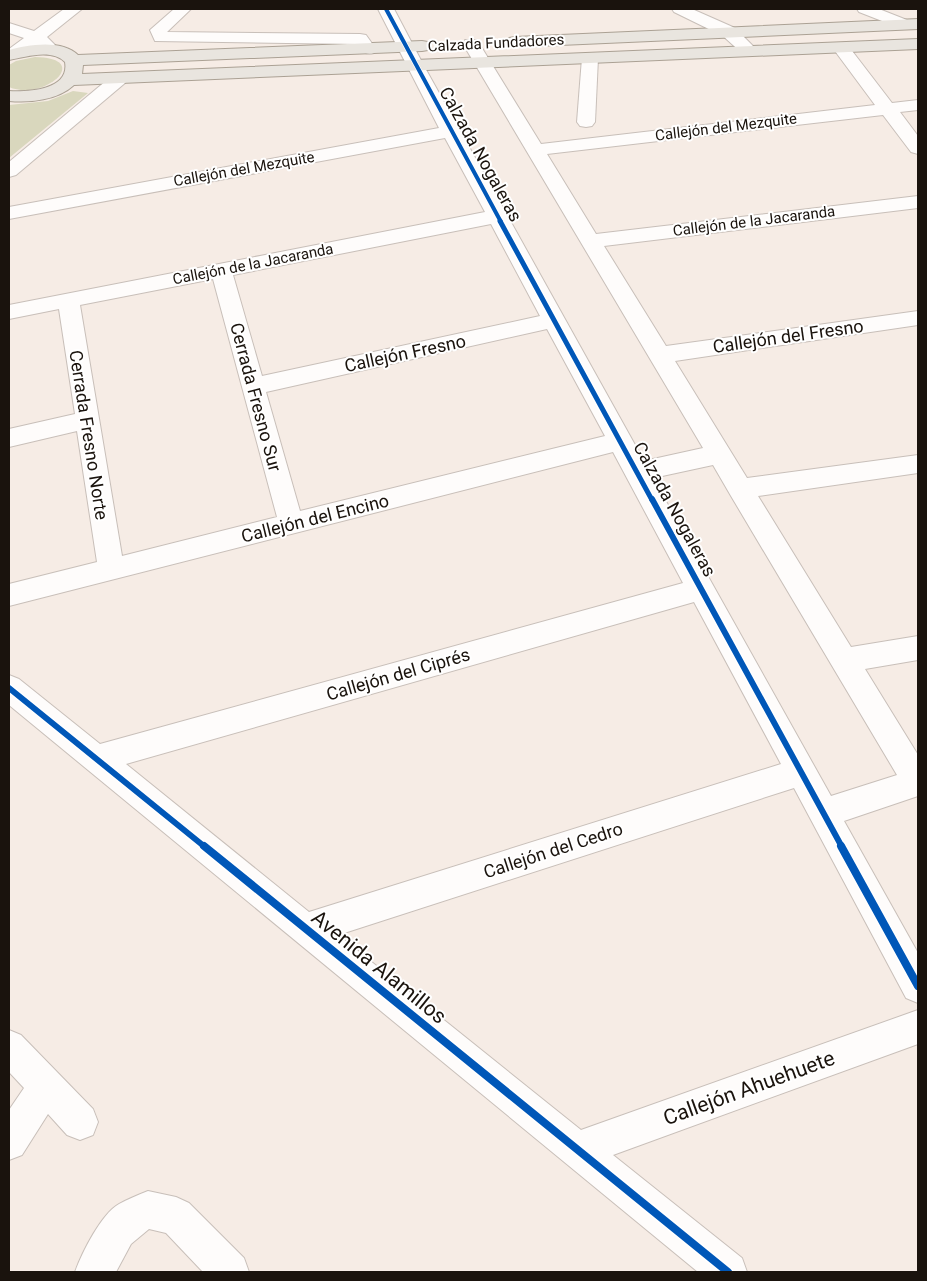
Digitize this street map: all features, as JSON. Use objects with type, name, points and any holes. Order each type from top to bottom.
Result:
[{"type":"main road","name":"Calzada Fundadores","points":[[74,60],[368,49],[410,57],[473,47],[729,32],[912,24]]},
{"type":"main road","name":"Calzada Fundadores","points":[[69,80],[119,79],[410,57],[473,47],[590,58],[918,44]]},
{"type":"main road","points":[[9,96],[30,96],[59,88],[74,74],[76,67],[74,60],[65,54],[52,50],[22,46]]},
{"type":"street","points":[[9,28],[22,46],[74,9]]},
{"type":"street","points":[[183,9],[158,30],[162,37],[360,39],[368,49]]},
{"type":"street","name":"Calzada Nogaleras","points":[[386,9],[410,57],[556,320],[620,441],[918,986]]},
{"type":"street","points":[[680,9],[729,32],[750,51]]},
{"type":"street","points":[[865,9],[912,24]]},
{"type":"street","points":[[183,38],[183,56]]},
{"type":"street","points":[[473,47],[918,782],[823,813]]},
{"type":"street","points":[[840,47],[918,148]]},
{"type":"street","points":[[586,122],[590,58]]},
{"type":"street","points":[[9,171],[119,79]]},
{"type":"street","name":"Callejón del Mezquite","points":[[535,150],[918,105]]},
{"type":"street","name":"Callejón del Mezquite","points":[[9,213],[451,131]]},
{"type":"street","points":[[16,192],[36,208]]},
{"type":"street","name":"Callejón de la Jacaranda","points":[[590,241],[918,202]]},
{"type":"street","name":"Callejón de la Jacaranda","points":[[9,312],[498,216]]},
{"type":"street","name":"Cerrada Fresno Sur","points":[[221,270],[291,524]]},
{"type":"street","name":"Cerrada Fresno Norte","points":[[68,300],[111,570]]},
{"type":"street","name":"Callejón del Fresno","points":[[658,355],[918,318]]},
{"type":"street","name":"Callejón Fresno","points":[[254,386],[556,320]]},
{"type":"street","points":[[9,438],[86,420]]},
{"type":"street","name":"Callejón del Encino","points":[[9,596],[620,441]]},
{"type":"street","points":[[638,472],[719,454]]},
{"type":"street","points":[[740,489],[918,464]]},
{"type":"street","name":"Callejón del Ciprés","points":[[96,759],[701,589]]},
{"type":"street","points":[[844,660],[918,648]]},
{"type":"street","name":"Avenida Alamillos","points":[[9,688],[728,1272]]},
{"type":"street","name":"Callejón del Cedro","points":[[306,928],[801,772]]},
{"type":"street","name":"Callejón Ahuehuete","points":[[579,1150],[918,1027]]},
{"type":"street","points":[[9,1048],[80,1122]]},
{"type":"street","points":[[9,1142],[46,1086]]},
{"type":"street","points":[[94,1272],[118,1231],[131,1218],[148,1210],[176,1216],[230,1272]]},
{"type":"shaded area","points":[[35,57],[52,59],[61,64],[62,71],[57,78],[36,89],[23,90],[9,87],[9,65],[16,61]]},
{"type":"shaded area","points":[[73,91],[88,93],[9,158],[9,105],[48,101]]},
{"type":"cycle path","points":[[386,9],[415,66],[918,986]]},
{"type":"cycle path","points":[[9,688],[728,1272]]}]
